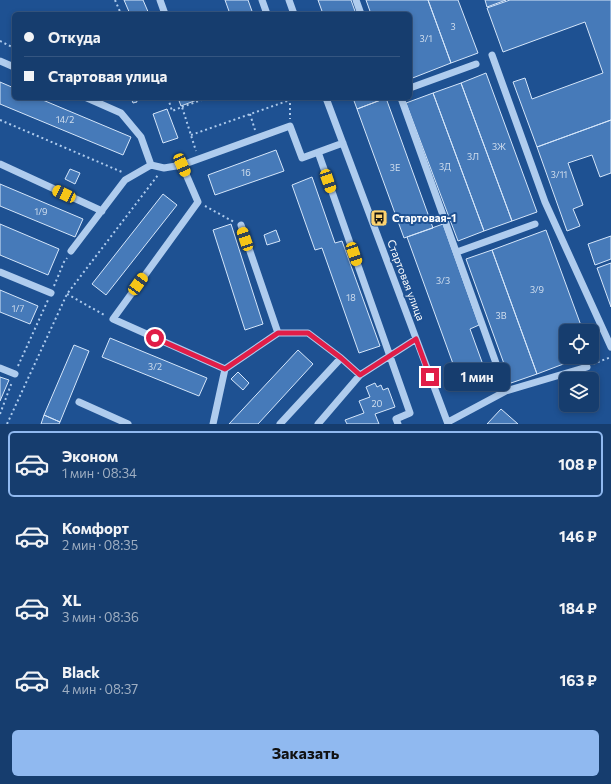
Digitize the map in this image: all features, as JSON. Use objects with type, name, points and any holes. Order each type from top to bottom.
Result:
[{"type":"street","points":[[160,0],[164,12]]},
{"type":"street","points":[[262,0],[266,12]]},
{"type":"street","points":[[289,0],[293,12]]},
{"type":"street","points":[[356,0],[360,12]]},
{"type":"street","points":[[492,55],[546,202],[611,346]]},
{"type":"street","points":[[0,61],[12,66]]},
{"type":"street","points":[[412,87],[476,64]]},
{"type":"street","points":[[92,100],[121,112],[141,137],[151,165]]},
{"type":"street","name":"Стартовая улица","points":[[327,100],[448,423]]},
{"type":"street","points":[[402,100],[506,391]]},
{"type":"street","points":[[71,251],[125,180],[151,165],[164,168],[182,165],[290,126],[302,158],[343,143]]},
{"type":"street","points":[[318,152],[410,413],[396,419],[398,424]]},
{"type":"street","points":[[0,164],[102,211]]},
{"type":"street","points":[[182,165],[198,202],[113,319],[225,369]]},
{"type":"street","points":[[457,252],[535,224]]},
{"type":"street","points":[[241,225],[278,333]]},
{"type":"street","points":[[0,272],[51,293]]},
{"type":"street","points":[[213,424],[225,369],[278,333],[308,333],[341,358],[360,375]]},
{"type":"street","points":[[318,424],[360,375],[416,339]]},
{"type":"street","points":[[280,424],[341,358]]},
{"type":"street","points":[[448,423],[506,391],[587,367]]},
{"type":"street","points":[[0,368],[15,374]]},
{"type":"street","points":[[79,402],[128,424]]},
{"type":"path","points":[[115,0],[120,12]]},
{"type":"path","points":[[0,41],[12,47]]},
{"type":"path","points":[[169,100],[172,111],[202,100]]},
{"type":"path","points":[[191,135],[287,100]]},
{"type":"path","points":[[290,100],[290,126]]},
{"type":"path","points":[[182,107],[198,159]]},
{"type":"path","points":[[250,114],[258,137]]},
{"type":"path","points":[[0,120],[133,176]]},
{"type":"path","points":[[7,424],[66,294],[164,168]]},
{"type":"path","points":[[198,202],[241,225]]},
{"type":"path","points":[[0,414],[15,374],[64,262],[71,251]]},
{"type":"path","points":[[66,294],[113,319]]},
{"type":"path","points":[[587,367],[611,357]]},
{"type":"building","points":[[124,0],[143,0],[148,12],[129,12]]},
{"type":"building","points":[[225,0],[248,0],[252,12],[229,12]]},
{"type":"building","points":[[318,0],[351,0],[355,12],[322,12]]},
{"type":"building","points":[[366,0],[428,0],[451,63],[412,78],[412,12],[370,12]]},
{"type":"building","points":[[428,0],[458,0],[478,53],[451,63]]},
{"type":"building","points":[[485,0],[506,0],[487,7]]},
{"type":"building","points":[[510,0],[611,0],[611,120],[537,147],[513,82],[525,78],[532,99],[603,73],[585,22],[503,52],[487,8]]},
{"type":"building","points":[[486,73],[537,212],[512,221],[461,83]]},
{"type":"building","points":[[0,82],[12,87],[12,100],[43,100],[131,137],[123,155],[0,104]]},
{"type":"building","points":[[461,83],[512,221],[484,231],[433,93]]},
{"type":"building","points":[[433,93],[484,231],[458,241],[406,103]]},
{"type":"building","points":[[132,100],[136,100],[137,102],[133,103]]},
{"type":"building","points":[[179,100],[197,100],[181,106]]},
{"type":"building","points":[[354,100],[381,100],[357,109]]},
{"type":"building","points":[[381,100],[387,100],[433,228],[404,238],[357,109]]},
{"type":"building","points":[[167,109],[178,138],[163,143],[153,114]]},
{"type":"building","points":[[611,120],[611,173],[600,177],[592,155],[568,163],[583,205],[573,209],[580,226],[567,231],[537,147]]},
{"type":"building","points":[[276,150],[284,171],[215,195],[208,175]]},
{"type":"building","points":[[70,169],[80,173],[75,184],[65,179]]},
{"type":"building","points":[[312,177],[335,243],[342,241],[380,346],[359,353],[322,248],[315,250],[292,185]]},
{"type":"building","points":[[0,184],[83,219],[75,237],[0,206]]},
{"type":"building","points":[[163,194],[177,205],[106,295],[92,284]]},
{"type":"building","points":[[0,224],[59,249],[48,275],[0,255]]},
{"type":"building","points":[[231,224],[263,324],[245,330],[213,230]]},
{"type":"building","points":[[443,224],[479,325],[470,329],[486,373],[460,383],[407,237]]},
{"type":"building","points":[[276,230],[280,241],[267,245],[264,235]]},
{"type":"building","points":[[546,230],[580,324],[559,324],[559,364],[563,364],[537,374],[492,250]]},
{"type":"building","points":[[611,236],[611,259],[595,265],[588,244]]},
{"type":"building","points":[[492,250],[537,374],[511,383],[466,259]]},
{"type":"building","points":[[611,263],[611,307],[597,268]]},
{"type":"building","points":[[0,290],[38,306],[30,324],[0,312]]},
{"type":"building","points":[[110,338],[207,378],[199,396],[102,357]]},
{"type":"building","points":[[74,345],[89,351],[60,422],[44,415]]},
{"type":"building","points":[[298,350],[313,364],[258,424],[229,424]]},
{"type":"building","points":[[238,372],[249,383],[243,390],[231,379]]},
{"type":"building","points":[[0,377],[9,380],[0,401]]},
{"type":"building","points":[[375,383],[377,387],[381,385],[383,390],[388,388],[395,407],[375,414],[379,424],[347,424],[345,420],[364,413],[359,401],[370,397],[366,387]]},
{"type":"building","points":[[501,409],[518,424],[487,424]]},
{"type":"building","points":[[44,415],[60,422],[59,424],[41,424]]},
{"type":"place","name":"Стартовая-1","points":[[379,218]]},
{"type":"route","points":[[155,338],[225,369],[278,333],[308,333],[341,358],[360,375],[416,339],[430,377]]}]
